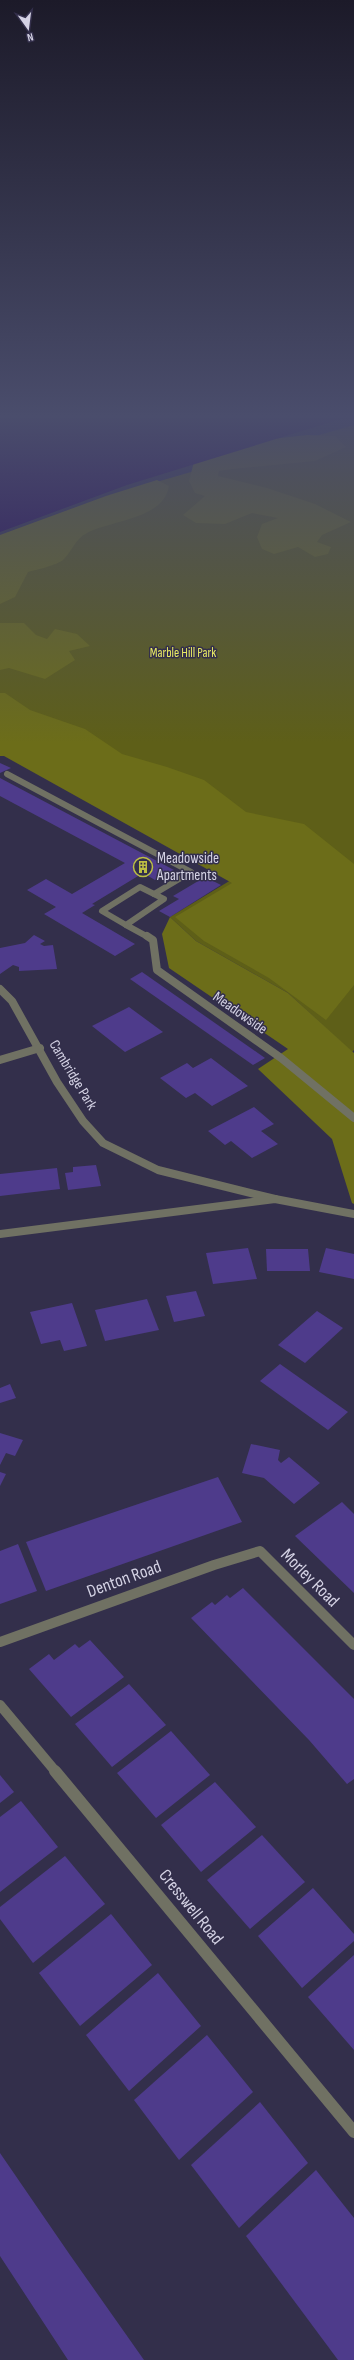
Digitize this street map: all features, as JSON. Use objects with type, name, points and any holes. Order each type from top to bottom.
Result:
[{"type":"street","points":[[7,774],[191,872],[154,894]]},
{"type":"street","name":"Meadowside","points":[[154,894],[140,887],[102,911],[153,940],[157,970],[281,1058],[354,1118]]},
{"type":"street","points":[[126,925],[164,899],[154,894]]},
{"type":"street","name":"Cambridge Park","points":[[0,989],[12,1001],[40,1048],[57,1082],[83,1121],[103,1143],[158,1170],[275,1199],[354,1214]]},
{"type":"street","points":[[0,1060],[40,1048]]},
{"type":"street","name":"Cambridge Park","points":[[0,1234],[275,1199]]},
{"type":"street","name":"Denton Road","points":[[0,1642],[214,1565],[260,1551]]},
{"type":"street","name":"Morley Road","points":[[260,1551],[354,1645]]},
{"type":"street","name":"Cresswell Road","points":[[0,1705],[354,2132]]},
{"type":"green space","name":"Marble Hill Park","points":[[41,523],[354,523],[354,1050],[352,1052],[288,993],[196,941],[170,917],[231,880],[0,743],[0,538]]},
{"type":"shaded area","points":[[0,523],[24,523],[0,532]]},
{"type":"shaded area","points":[[32,523],[116,523],[87,533],[76,542],[66,557],[60,562],[28,572],[15,597],[0,604],[0,535]]},
{"type":"shaded area","points":[[200,523],[227,523],[225,524]]},
{"type":"shaded area","points":[[348,523],[322,535],[317,542],[331,547],[328,554],[315,557],[298,547],[274,554],[262,549],[257,537],[262,524]]},
{"type":"shaded area","points":[[0,623],[24,623],[36,635],[47,639],[55,629],[77,634],[90,646],[69,651],[75,660],[45,679],[9,668],[0,670]]},
{"type":"shaded area","points":[[0,693],[5,693],[30,710],[85,729],[122,754],[167,767],[204,780],[246,812],[304,824],[354,864],[354,985],[326,1020],[269,978],[204,941],[175,917],[232,883],[4,756],[0,756]]},
{"type":"shaded area","points":[[170,917],[196,941],[288,993],[354,1053],[354,1204],[352,1203],[332,1139],[258,1069],[288,1049],[169,968],[162,934]]},
{"type":"building","points":[[0,763],[11,768],[0,773]]},
{"type":"building","name":"Meadowside Apartments","points":[[0,778],[174,870],[155,880],[143,873],[92,904],[95,905],[82,913],[135,944],[115,956],[44,914],[56,907],[27,890],[46,879],[72,894],[125,863],[0,796]]},
{"type":"building","points":[[205,877],[221,885],[170,917],[159,911],[179,899],[173,896]]},
{"type":"building","points":[[34,935],[45,941],[40,944],[44,946],[53,945],[57,969],[19,971],[19,967],[13,965],[0,974],[0,948],[25,943]]},
{"type":"building","points":[[142,972],[265,1058],[253,1065],[130,979]]},
{"type":"building","points":[[129,1007],[163,1032],[125,1052],[92,1026]]},
{"type":"building","points":[[211,1058],[248,1086],[212,1106],[195,1093],[186,1098],[160,1078],[187,1063],[193,1068]]},
{"type":"building","points":[[254,1107],[274,1124],[261,1131],[278,1144],[252,1158],[231,1141],[225,1145],[208,1131]]},
{"type":"building","points":[[96,1165],[101,1186],[68,1190],[65,1173],[73,1172],[73,1167]]},
{"type":"building","points":[[57,1168],[60,1189],[0,1196],[0,1174]]},
{"type":"building","points":[[248,1248],[257,1279],[213,1284],[206,1253]]},
{"type":"building","points":[[326,1248],[354,1254],[354,1279],[319,1272]]},
{"type":"building","points":[[266,1249],[308,1249],[310,1271],[267,1271]]},
{"type":"building","points":[[196,1291],[205,1316],[174,1322],[166,1296]]},
{"type":"building","points":[[147,1299],[159,1330],[105,1341],[95,1310]]},
{"type":"building","points":[[72,1303],[87,1346],[64,1351],[60,1340],[41,1344],[30,1312]]},
{"type":"building","points":[[317,1311],[343,1328],[305,1363],[278,1345]]},
{"type":"building","points":[[280,1364],[348,1412],[328,1430],[260,1381]]},
{"type":"building","points":[[10,1384],[16,1398],[0,1403],[0,1388]]},
{"type":"building","points":[[0,1433],[23,1440],[15,1456],[6,1453],[0,1465]]},
{"type":"building","points":[[251,1444],[280,1450],[278,1460],[281,1463],[289,1457],[320,1483],[294,1504],[264,1478],[242,1473]]},
{"type":"building","points":[[0,1472],[6,1474],[0,1486]]},
{"type":"building","points":[[218,1477],[242,1522],[46,1591],[26,1542]]},
{"type":"building","points":[[342,1502],[354,1514],[354,1593],[295,1536]]},
{"type":"building","points":[[18,1544],[37,1591],[0,1604],[0,1551]]},
{"type":"building","points":[[243,1588],[354,1699],[354,1779],[347,1784],[309,1740],[191,1618],[212,1602],[215,1605],[227,1595],[230,1598]]},
{"type":"building","points":[[90,1640],[124,1677],[71,1717],[29,1669],[49,1654],[54,1660],[75,1644],[79,1648]]},
{"type":"building","points":[[129,1684],[166,1725],[112,1767],[75,1724]]},
{"type":"building","points":[[171,1731],[210,1775],[156,1818],[117,1773]]},
{"type":"building","points":[[0,1775],[14,1792],[0,1803]]},
{"type":"building","points":[[215,1782],[256,1827],[201,1872],[161,1825]]},
{"type":"building","points":[[21,1801],[58,1847],[0,1892],[0,1817]]},
{"type":"building","points":[[262,1835],[305,1882],[250,1929],[207,1880]]},
{"type":"building","points":[[65,1856],[105,1904],[33,1963],[0,1919],[0,1907]]},
{"type":"building","points":[[313,1888],[354,1934],[354,1941],[302,1988],[258,1936]]},
{"type":"building","points":[[111,1914],[152,1965],[80,2026],[39,1973]]},
{"type":"building","points":[[354,1955],[354,2050],[308,1997]]},
{"type":"building","points":[[158,1973],[201,2026],[129,2091],[86,2035]]},
{"type":"building","points":[[207,2035],[253,2092],[179,2160],[134,2100]]},
{"type":"building","points":[[260,2102],[308,2163],[239,2228],[191,2165]]},
{"type":"building","points":[[0,2153],[144,2360],[68,2360],[0,2256]]},
{"type":"building","points":[[316,2170],[354,2218],[354,2360],[338,2360],[246,2236]]},
{"type":"place","name":"Meadowside Apartments","points":[[143,867]]}]
